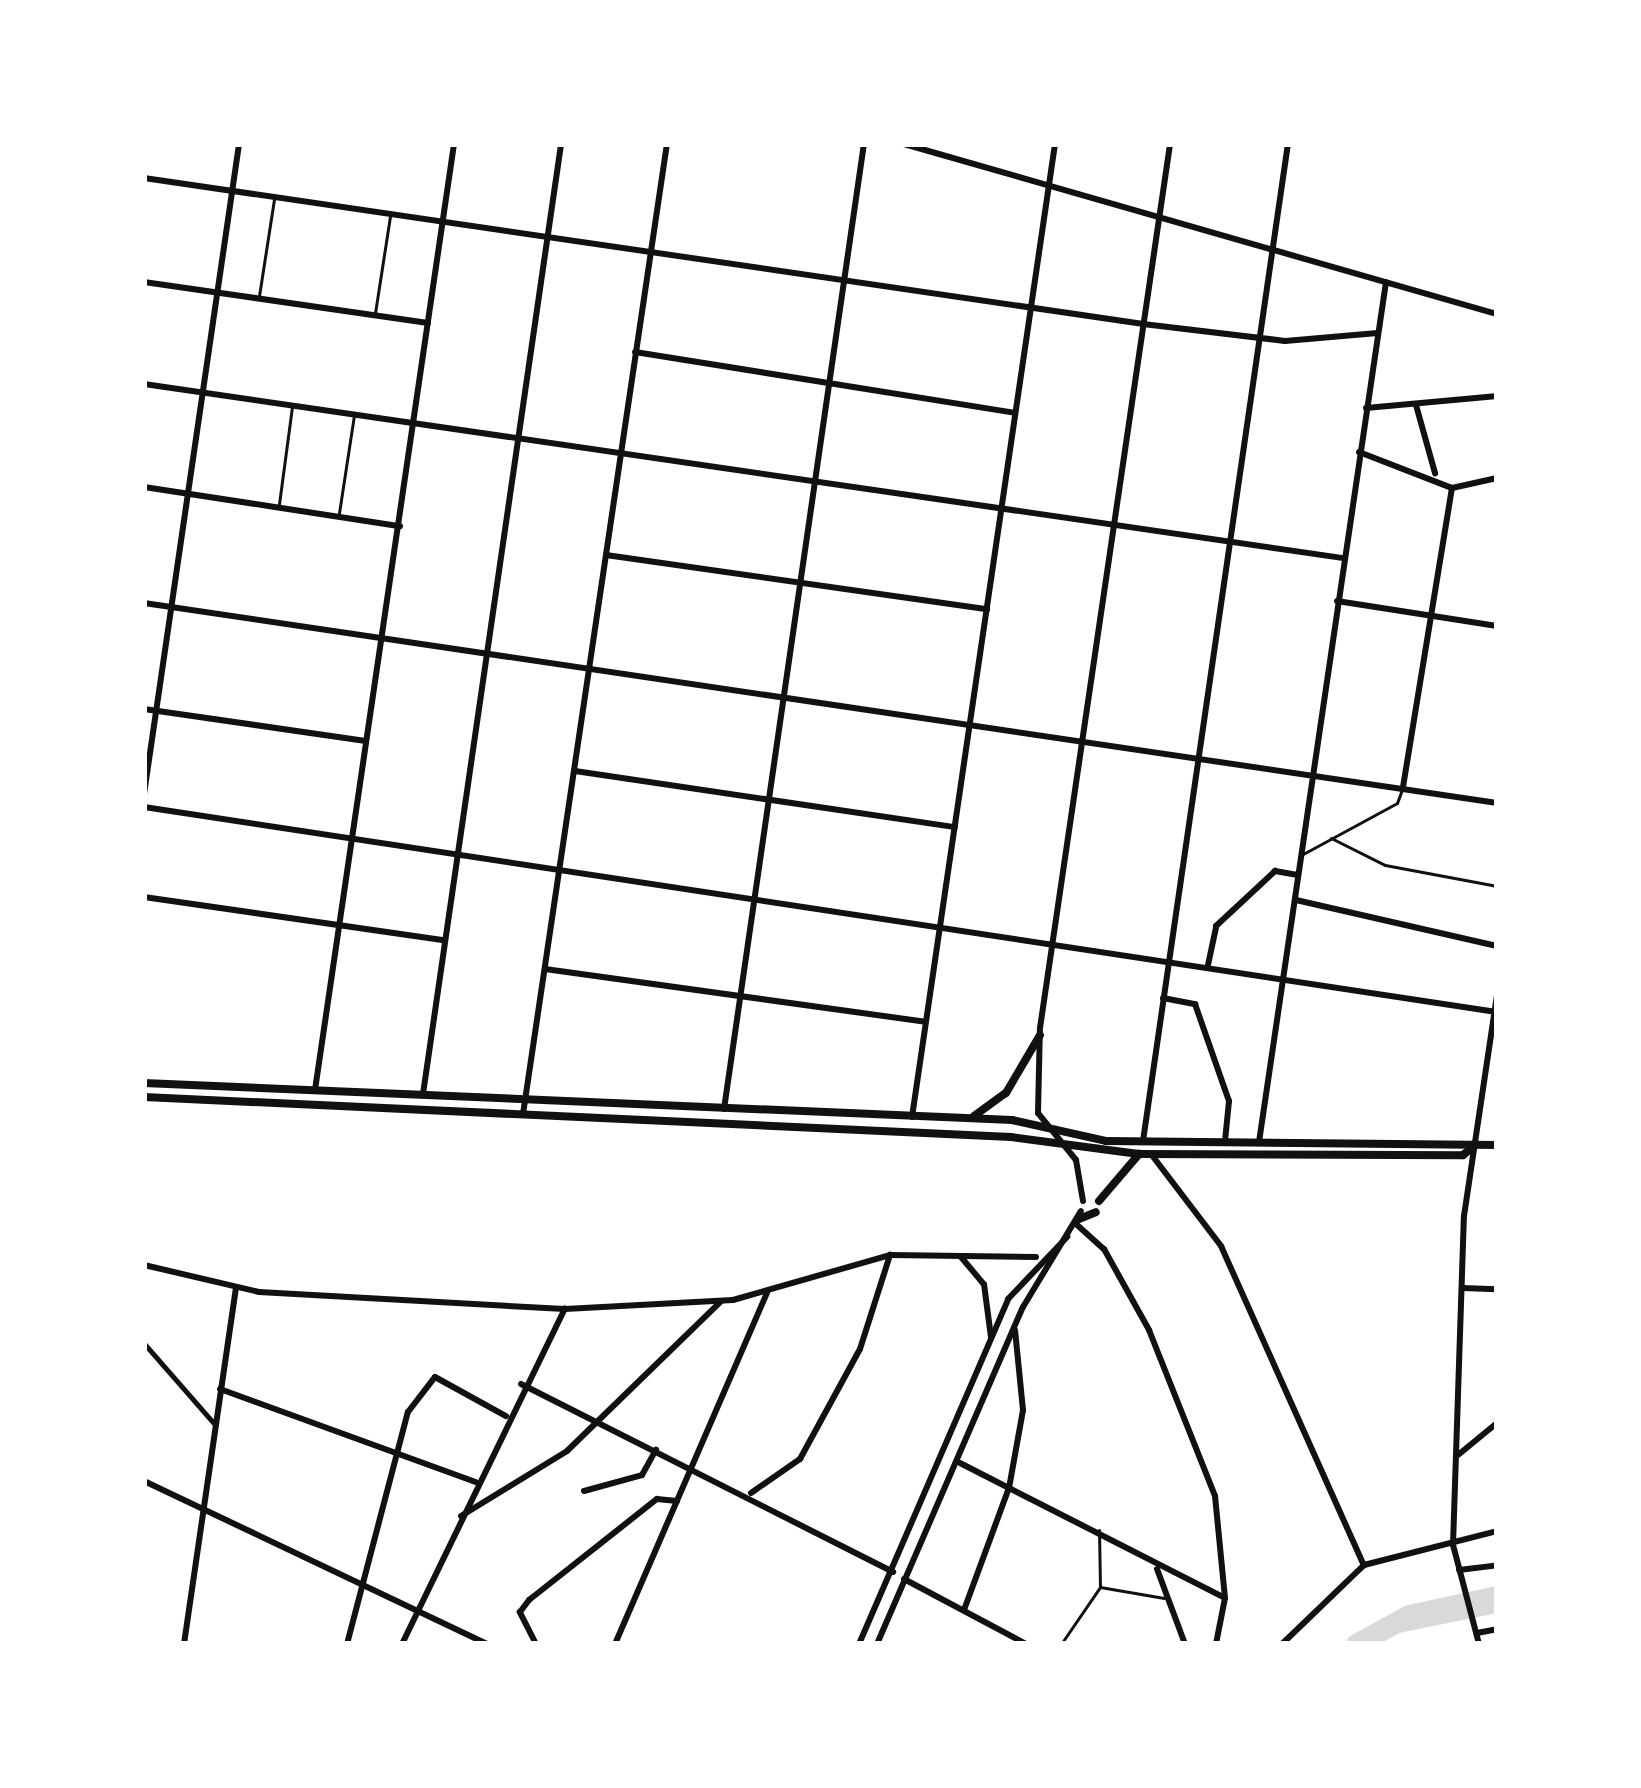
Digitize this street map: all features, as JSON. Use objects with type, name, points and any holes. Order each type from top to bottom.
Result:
[{"type":"main road","points":[[961,1120],[1006,1093],[1040,1034]]},
{"type":"main road","points":[[144,1083],[912,1117],[1143,1141],[1497,1145]]},
{"type":"main road","points":[[144,1096],[1066,1144],[1139,1154],[1463,1155],[1476,1144]]},
{"type":"main road","points":[[1099,1201],[1139,1154]]},
{"type":"main road","points":[[1079,1218],[1096,1212]]},
{"type":"street","points":[[144,794],[239,144]]},
{"type":"street","points":[[315,1090],[454,144]]},
{"type":"street","points":[[423,1094],[561,144]]},
{"type":"street","points":[[523,1114],[667,144]]},
{"type":"street","points":[[724,1109],[864,144]]},
{"type":"street","points":[[904,144],[1497,314]]},
{"type":"street","points":[[912,1117],[1054,144]]},
{"type":"street","points":[[1083,1201],[1066,1144],[1038,1112],[1040,1034],[1170,144]]},
{"type":"street","points":[[1143,1141],[1288,144]]},
{"type":"street","points":[[144,178],[1143,324],[1260,338],[1378,333]]},
{"type":"street","points":[[144,282],[428,323]]},
{"type":"street","points":[[1259,1142],[1386,282]]},
{"type":"street","points":[[635,352],[1015,413]]},
{"type":"street","points":[[144,384],[1343,558]]},
{"type":"street","points":[[1366,408],[1497,396]]},
{"type":"street","points":[[1416,405],[1435,473]]},
{"type":"street","points":[[1359,452],[1435,473],[1452,488],[1497,478]]},
{"type":"street","points":[[144,487],[400,526]]},
{"type":"street","points":[[1403,787],[1452,488]]},
{"type":"street","points":[[606,555],[987,609]]},
{"type":"street","points":[[1337,601],[1497,626]]},
{"type":"street","points":[[144,603],[1497,803]]},
{"type":"street","points":[[144,709],[368,742]]},
{"type":"street","points":[[575,772],[955,827]]},
{"type":"street","points":[[144,807],[1284,974],[1496,1012]]},
{"type":"street","points":[[1208,965],[1216,926],[1275,871],[1298,875]]},
{"type":"street","points":[[144,897],[444,940]]},
{"type":"street","points":[[1294,900],[1497,946]]},
{"type":"street","points":[[545,969],[925,1022]]},
{"type":"street","points":[[1479,1644],[1453,1545],[1462,1288],[1497,996]]},
{"type":"street","points":[[1163,998],[1195,1004],[1229,1101],[1225,1142]]},
{"type":"street","points":[[1151,1154],[1221,1246],[1364,1565]]},
{"type":"street","points":[[877,1644],[1015,1330],[1079,1218],[1104,1249],[1190,1421],[1216,1496],[1225,1598],[1216,1644]]},
{"type":"street","points":[[859,1644],[992,1344],[1036,1258],[1067,1237]]},
{"type":"street","points":[[958,1255],[984,1283],[992,1344]]},
{"type":"street","points":[[144,1264],[236,1288],[565,1309],[721,1301],[890,1256],[1036,1258]]},
{"type":"street","points":[[750,1493],[800,1459],[860,1349],[890,1256]]},
{"type":"street","points":[[184,1644],[236,1288]]},
{"type":"street","points":[[1462,1288],[1497,1289]]},
{"type":"street","points":[[616,1644],[767,1292]]},
{"type":"street","points":[[460,1516],[538,1473],[591,1420],[632,1395],[721,1301]]},
{"type":"street","points":[[402,1644],[521,1384],[565,1309]]},
{"type":"street","points":[[964,1610],[1009,1488],[1023,1410],[1015,1330]]},
{"type":"street","points":[[144,1342],[214,1423]]},
{"type":"street","points":[[347,1644],[391,1451],[435,1377],[506,1416]]},
{"type":"street","points":[[521,1384],[750,1493],[893,1572]]},
{"type":"street","points":[[220,1389],[476,1483]]},
{"type":"street","points":[[1456,1457],[1497,1423]]},
{"type":"street","points":[[1486,1434],[1497,1433]]},
{"type":"street","points":[[584,1491],[642,1474],[656,1450]]},
{"type":"street","points":[[960,1463],[1225,1598]]},
{"type":"street","points":[[144,1481],[468,1640],[488,1644]]},
{"type":"street","points":[[536,1644],[520,1612],[529,1600],[657,1499],[678,1501]]},
{"type":"street","points":[[1282,1644],[1364,1565],[1497,1531]]},
{"type":"street","points":[[1156,1565],[1184,1644]]},
{"type":"street","points":[[1460,1573],[1497,1565]]},
{"type":"street","points":[[904,1579],[1026,1644]]},
{"type":"street","points":[[1476,1629],[1497,1629]]},
{"type":"lane","points":[[258,298],[274,196]]},
{"type":"lane","points":[[375,315],[390,213]]},
{"type":"lane","points":[[278,507],[292,405]]},
{"type":"lane","points":[[339,516],[354,414]]},
{"type":"lane","points":[[1300,856],[1397,803],[1403,787]]},
{"type":"lane","points":[[1330,838],[1385,865],[1497,886]]},
{"type":"lane","points":[[1061,1644],[1100,1587],[1099,1530]]},
{"type":"lane","points":[[1100,1587],[1168,1598]]},
{"type":"shaded area","points":[[1497,1600],[1497,1613],[1345,1644],[1399,1616]]},
{"type":"waterway","points":[[1356,1644],[1409,1615],[1497,1596]]}]
